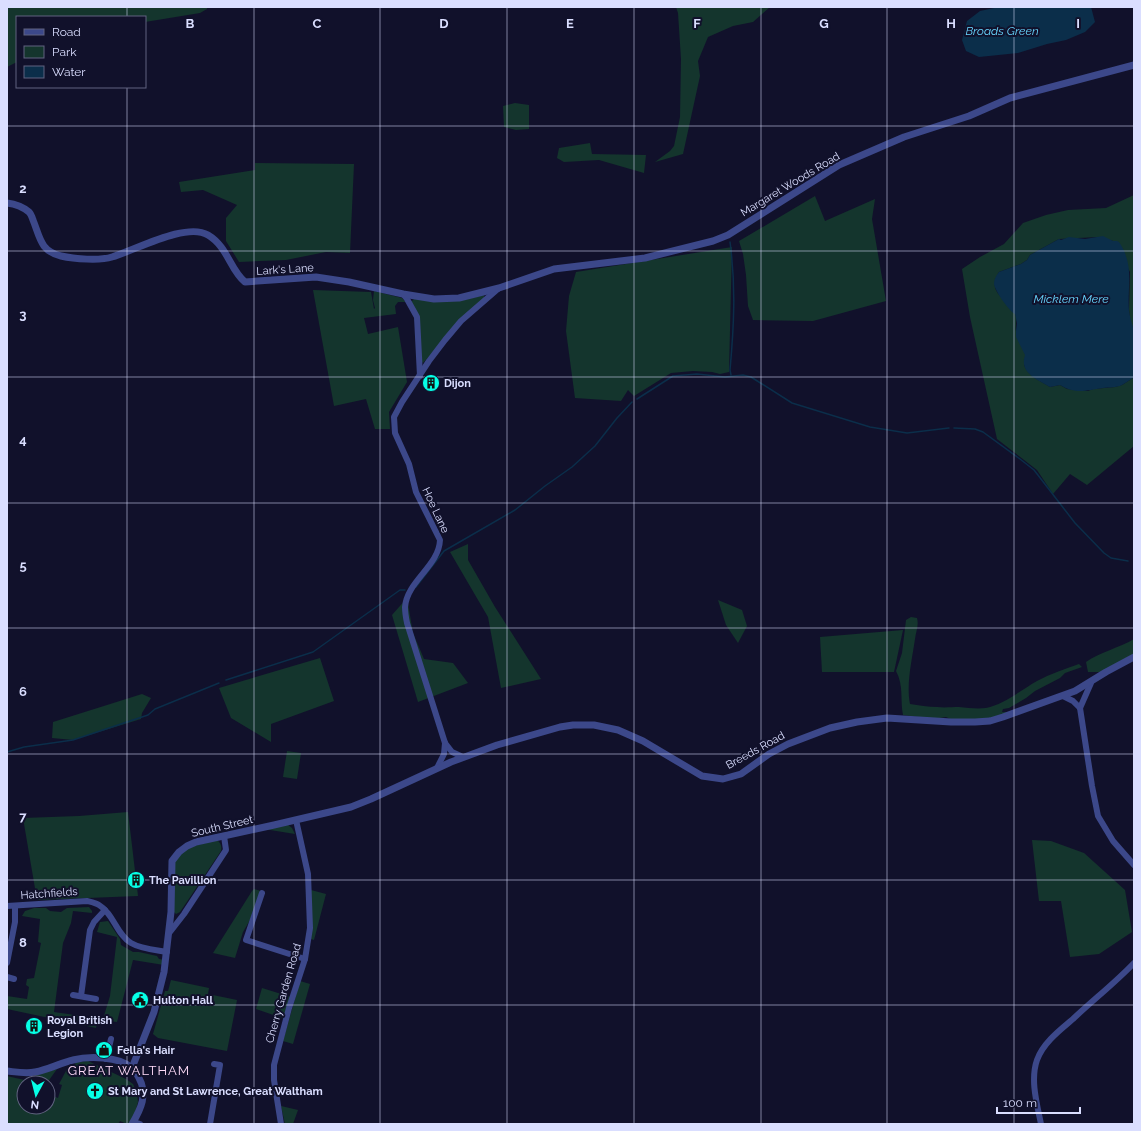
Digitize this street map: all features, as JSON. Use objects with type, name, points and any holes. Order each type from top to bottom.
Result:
[{"type":"street","name":"Margaret Woods Road","points":[[499,288],[554,269],[645,258],[728,235],[839,165],[904,137],[969,116],[1010,98],[1134,65]]},
{"type":"street","name":"Lark's Lane","points":[[7,203],[20,206],[30,213],[42,245],[48,250],[61,256],[107,258],[140,247],[168,235],[191,231],[208,235],[218,243],[240,278],[245,282],[316,277],[345,281],[403,294],[434,299],[460,298],[499,288]]},
{"type":"street","name":"Hoe Lane","points":[[445,743],[407,623],[405,606],[409,592],[440,547],[440,540],[416,492],[409,464],[395,433],[394,417],[397,409],[429,361],[461,321],[499,288]]},
{"type":"street","points":[[403,294],[408,299],[417,317],[420,376]]},
{"type":"street","name":"Breeds Road","points":[[437,768],[497,745],[573,724],[594,725],[618,730],[636,738],[702,776],[722,779],[741,774],[769,754],[788,744],[830,728],[857,722],[887,718],[951,722],[990,721],[1063,696],[1091,683],[1106,672],[1134,657]]},
{"type":"street","points":[[1091,683],[1080,708],[1098,816],[1112,841],[1134,865]]},
{"type":"street","points":[[1063,696],[1073,701],[1080,708]]},
{"type":"street","points":[[445,743],[452,752],[463,757]]},
{"type":"street","points":[[437,768],[444,754],[445,743]]},
{"type":"street","name":"South Street","points":[[132,1068],[154,1012],[164,972],[170,932],[172,861],[176,855],[187,846],[196,842],[351,807],[437,768]]},
{"type":"street","name":"Cherry Garden Road","points":[[281,1124],[274,1080],[274,1065],[305,959],[310,928],[308,874],[296,820]]},
{"type":"street","points":[[170,932],[184,914],[226,850],[224,836]]},
{"type":"street","points":[[262,893],[246,940],[305,959]]},
{"type":"street","name":"Hatchfields","points":[[7,906],[87,901],[99,905],[105,910],[111,916],[124,937],[131,943],[139,947],[167,952]]},
{"type":"street","points":[[7,963],[15,922],[15,906]]},
{"type":"street","points":[[81,996],[90,930],[94,922],[105,910]]},
{"type":"street","points":[[1042,1124],[1035,1092],[1035,1072],[1037,1060],[1044,1047],[1060,1030],[1134,963]]},
{"type":"street","points":[[7,977],[14,979]]},
{"type":"street","points":[[73,995],[96,999]]},
{"type":"street","points":[[106,1059],[111,1040]]},
{"type":"street","points":[[7,1071],[29,1073],[84,1057],[126,1063],[132,1068],[142,1084],[144,1095],[135,1123]]},
{"type":"street","points":[[210,1124],[220,1065],[214,1064]]},
{"type":"green space","points":[[7,7],[207,7],[207,9],[200,13],[146,22],[146,16],[16,16],[16,62],[7,67]]},
{"type":"green space","points":[[676,7],[770,7],[753,22],[733,26],[708,37],[698,61],[700,76],[683,154],[655,162],[670,151],[674,146],[680,117],[681,59],[678,13]]},
{"type":"green space","points":[[515,103],[529,105],[529,129],[516,130],[504,127],[503,106]]},
{"type":"green space","points":[[590,143],[592,154],[646,155],[644,173],[599,160],[564,162],[557,158],[559,148]]},
{"type":"green space","points":[[255,163],[354,164],[350,253],[326,252],[286,260],[239,262],[226,241],[226,218],[237,205],[203,190],[181,192],[179,182],[255,170]]},
{"type":"green space","points":[[1134,195],[1134,331],[1130,321],[1129,309],[1130,272],[1113,241],[1098,237],[1059,239],[1030,255],[1027,260],[1021,264],[999,272],[996,279],[996,290],[1016,316],[1016,331],[1024,351],[1025,367],[1028,372],[1037,379],[1050,387],[1060,385],[1067,389],[1088,391],[1122,385],[1133,378],[1134,372],[1134,446],[1087,485],[1070,474],[1053,494],[1037,470],[997,439],[970,317],[962,269],[1004,244],[1023,223],[1046,215],[1068,210],[1106,208]]},
{"type":"green space","points":[[815,196],[825,221],[875,199],[872,219],[886,301],[813,321],[753,320],[748,306],[746,275],[743,254],[739,241]]},
{"type":"green space","points":[[732,247],[729,372],[720,374],[693,371],[671,373],[634,396],[628,390],[621,401],[575,398],[566,331],[569,296],[576,272]]},
{"type":"green space","points":[[313,290],[371,292],[374,309],[374,291],[402,298],[406,302],[398,302],[395,306],[396,314],[364,318],[368,334],[398,327],[407,382],[389,412],[390,429],[375,429],[366,399],[334,406]]},
{"type":"green space","points":[[484,295],[484,298],[423,363],[421,361],[411,302],[414,299],[463,300]]},
{"type":"green space","points":[[468,544],[468,560],[495,607],[541,679],[501,688],[488,617],[450,552]]},
{"type":"green space","points":[[407,598],[413,633],[424,659],[453,663],[468,683],[418,702],[392,615]]},
{"type":"green space","points":[[718,600],[742,610],[747,626],[738,643],[726,625]]},
{"type":"green space","points":[[911,617],[917,618],[918,624],[909,680],[910,704],[940,707],[986,708],[1006,700],[1047,676],[1079,664],[1082,667],[1065,673],[1060,678],[1035,691],[1009,708],[1003,709],[1002,712],[1008,712],[995,719],[955,721],[946,717],[934,719],[903,715],[901,688],[896,671],[902,653],[906,620]]},
{"type":"green space","points":[[903,630],[894,672],[822,672],[820,637]]},
{"type":"green space","points":[[1134,639],[1134,654],[1102,672],[1088,672],[1086,662],[1097,655]]},
{"type":"green space","points":[[320,658],[334,701],[271,724],[271,742],[231,718],[219,688]]},
{"type":"green space","points":[[142,694],[151,698],[142,713],[141,719],[73,740],[52,738],[53,722]]},
{"type":"green space","points":[[287,751],[301,753],[297,779],[283,777]]},
{"type":"green space","points":[[128,812],[138,896],[37,900],[23,818]]},
{"type":"green space","points":[[287,824],[292,828],[295,834],[264,829]]},
{"type":"green space","points":[[217,840],[221,845],[221,851],[180,912],[176,914],[172,910],[173,864],[186,848]]},
{"type":"green space","points":[[1032,840],[1051,841],[1084,853],[1125,890],[1132,932],[1099,954],[1070,957],[1061,901],[1039,901]]},
{"type":"green space","points":[[254,889],[261,891],[250,920],[243,932],[235,958],[213,953],[252,891]]},
{"type":"green space","points":[[311,890],[326,894],[314,940],[311,939]]},
{"type":"green space","points":[[89,907],[92,913],[73,911],[71,923],[63,943],[54,1012],[103,1019],[110,996],[117,937],[97,932],[100,922],[108,921],[120,939],[121,945],[133,952],[157,956],[159,959],[165,960],[164,965],[133,960],[117,1022],[98,1020],[96,1028],[7,1009],[7,996],[27,999],[29,987],[26,985],[27,979],[34,978],[41,943],[38,942],[40,919],[22,916],[25,911],[34,908],[46,908],[50,911],[61,912],[67,908]]},
{"type":"green space","points":[[171,980],[209,988],[208,994],[237,1000],[227,1051],[158,1038],[153,1034],[165,991],[168,991]]},
{"type":"green space","points":[[300,981],[310,984],[293,1044],[283,1041]]},
{"type":"green space","points":[[262,988],[291,997],[285,1019],[256,1009]]},
{"type":"green space","points":[[88,1061],[126,1079],[133,1084],[137,1093],[138,1102],[132,1124],[127,1124],[120,1121],[118,1124],[7,1124],[7,1076],[16,1078],[16,1115],[56,1115],[56,1097],[58,1098],[62,1085],[59,1084],[67,1069],[73,1068],[76,1062]]},
{"type":"green space","points":[[57,1069],[53,1075],[34,1075]]},
{"type":"green space","points":[[281,1106],[298,1110],[293,1124],[285,1124]]},
{"type":"water","name":"Broads Green","points":[[999,7],[1091,7],[1095,22],[1085,32],[1066,40],[1018,53],[979,57],[966,51],[962,40],[967,21],[980,11]]},
{"type":"water","name":"Micklem Mere","points":[[1103,236],[1119,242],[1124,251],[1129,268],[1129,311],[1134,329],[1135,342],[1133,378],[1117,387],[1086,391],[1072,390],[1060,385],[1050,387],[1030,375],[1027,371],[1024,361],[1025,355],[1016,337],[1017,323],[1015,314],[1006,305],[997,291],[994,284],[996,276],[999,272],[1021,264],[1027,260],[1030,255],[1059,239],[1061,240],[1069,237],[1085,239]]},
{"type":"waterway","points":[[730,242],[734,290],[731,375]]},
{"type":"waterway","points":[[637,399],[673,376],[697,374],[725,377],[743,375],[751,377],[792,403],[870,427],[907,433],[949,428]]},
{"type":"waterway","points":[[416,587],[444,551],[515,510],[572,467],[595,446],[632,402]]},
{"type":"waterway","points":[[954,428],[975,429],[983,432],[1020,459],[1034,470],[1075,523],[1104,553],[1111,558],[1128,561]]},
{"type":"waterway","points":[[226,680],[313,652],[400,590],[405,590]]},
{"type":"waterway","points":[[7,752],[24,747],[73,740],[148,715],[155,709],[219,683]]},
{"type":"place","name":"Dijon","points":[[431,383]]},
{"type":"place","name":"The Pavillion","points":[[136,880]]},
{"type":"place","name":"Hulton Hall","points":[[140,1000]]},
{"type":"place","name":"Royal British Legion","points":[[34,1026]]},
{"type":"place","name":"Fella's Hair","points":[[104,1050]]},
{"type":"place","name":"St Mary and St Lawrence, Great Waltham","points":[[95,1091]]},
{"type":"district","name":"GREAT WALTHAM","points":[[129,1070]]}]
